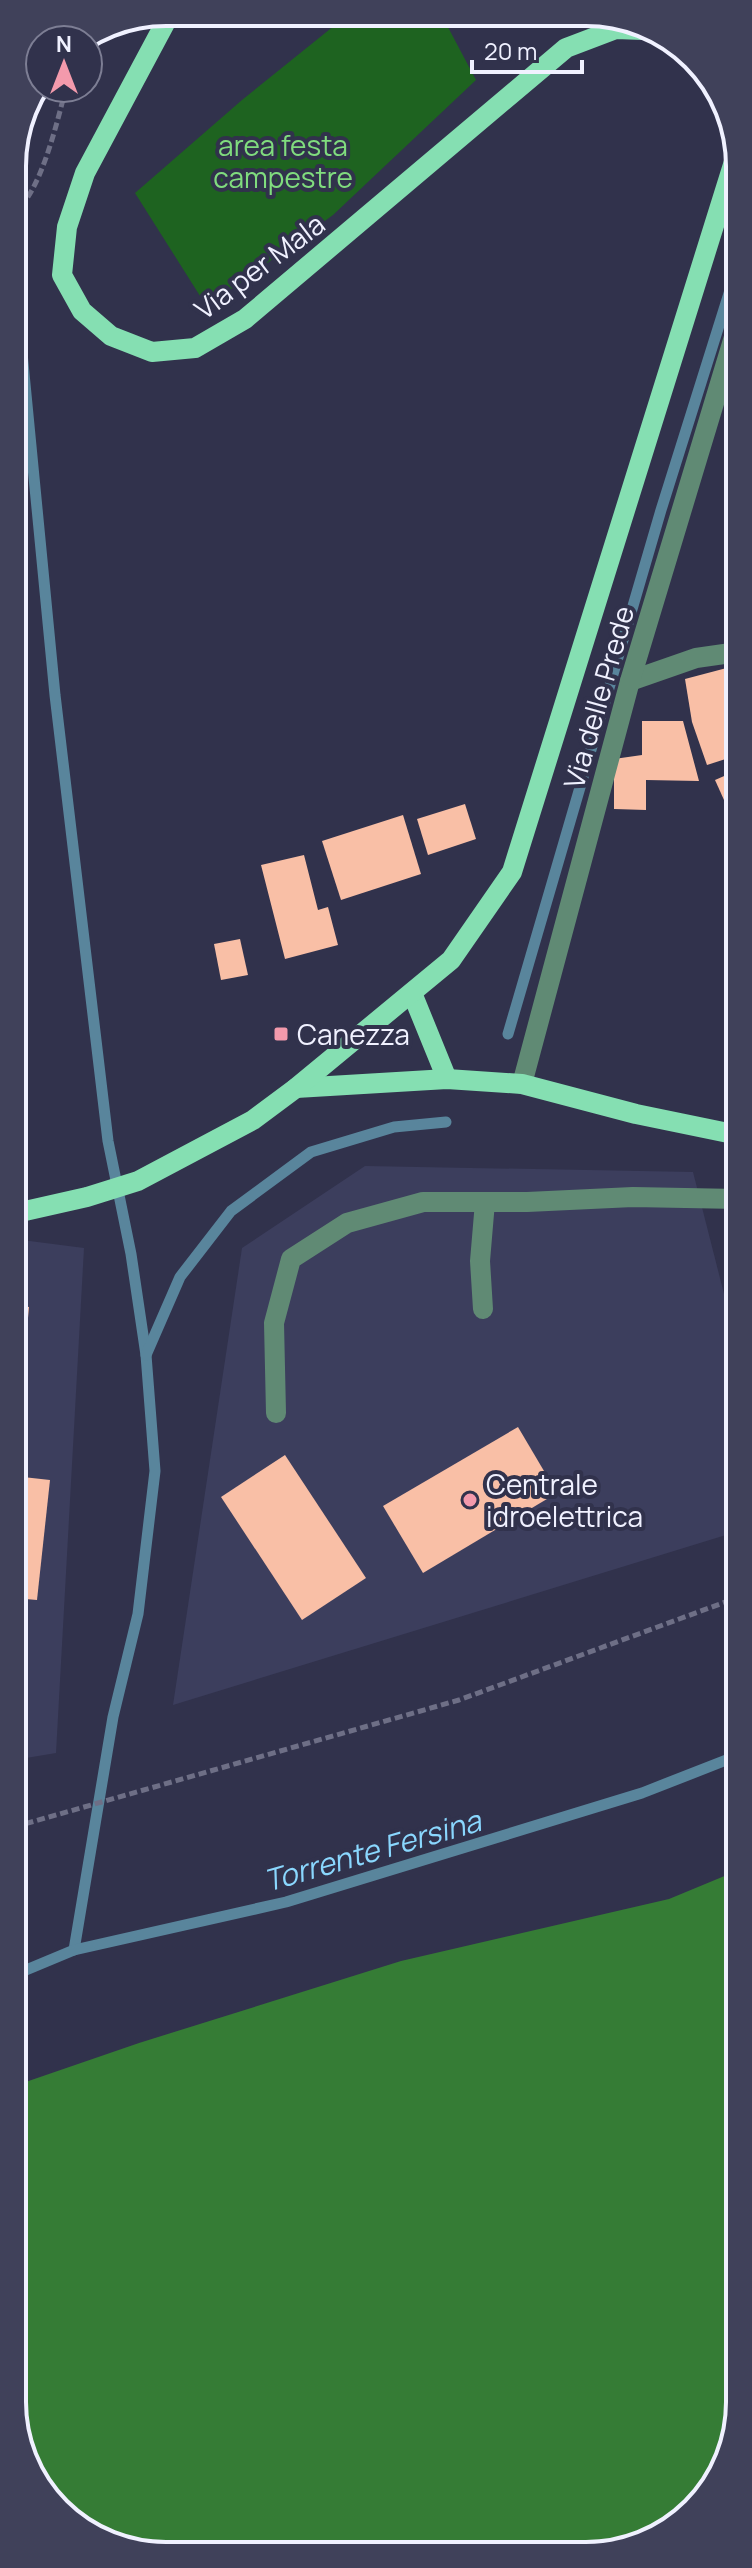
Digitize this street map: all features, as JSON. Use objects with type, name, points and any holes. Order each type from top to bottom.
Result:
[{"type":"main road","name":"Via per Mala","points":[[163,26],[85,173],[67,227],[62,275],[82,311],[111,336],[152,352],[195,348],[245,319],[566,48],[615,29]]},
{"type":"main road","points":[[26,1211],[138,1181],[253,1120],[451,960],[512,872],[726,187]]},
{"type":"main road","points":[[412,993],[447,1079]]},
{"type":"main road","points":[[296,1088],[447,1079],[522,1084],[636,1114],[726,1133]]},
{"type":"street","name":"Via delle Prede","points":[[522,1084],[630,681],[726,363]]},
{"type":"street","points":[[630,681],[696,658],[726,654]]},
{"type":"street","points":[[276,1413],[274,1323],[291,1259],[347,1223],[423,1202],[633,1197],[726,1199]]},
{"type":"street","points":[[483,1309],[480,1261],[485,1202]]},
{"type":"path","points":[[26,202],[52,143],[62,104]]},
{"type":"path","points":[[26,1824],[459,1700],[726,1602]]},
{"type":"shaded area","points":[[365,1166],[693,1172],[726,1302],[726,1535],[173,1705],[242,1248]]},
{"type":"shaded area","points":[[26,1241],[84,1248],[56,1753],[26,1758]]},
{"type":"green space","name":"area festa campestre","points":[[334,26],[447,26],[476,80],[333,215],[207,307],[135,193],[242,100]]},
{"type":"green space","points":[[726,1875],[726,2411],[715,2456],[691,2494],[671,2513],[631,2535],[586,2542],[166,2542],[121,2535],[96,2523],[67,2501],[40,2464],[33,2447],[26,2402],[26,2082],[401,1961],[669,1899]]},
{"type":"building","points":[[726,668],[726,759],[707,765],[692,722],[685,679]]},
{"type":"building","points":[[642,721],[683,721],[699,781],[646,780],[646,810],[614,809],[614,759],[642,755]]},
{"type":"building","points":[[726,775],[726,804],[715,780]]},
{"type":"building","points":[[465,804],[476,839],[428,855],[417,819]]},
{"type":"building","points":[[403,815],[421,874],[341,900],[322,841]]},
{"type":"building","points":[[304,855],[318,910],[328,907],[338,945],[285,959],[261,865]]},
{"type":"building","points":[[240,939],[248,975],[221,980],[214,944]]},
{"type":"building","points":[[26,1307],[29,1307],[26,1340]]},
{"type":"building","name":"Centrale idroelettrica","points":[[518,1427],[557,1493],[423,1573],[383,1506]]},
{"type":"building","points":[[285,1455],[366,1578],[302,1620],[221,1497]]},
{"type":"building","points":[[26,1477],[50,1480],[37,1600],[26,1599]]},
{"type":"waterway","points":[[508,1034],[661,510],[726,303]]},
{"type":"waterway","points":[[26,394],[55,695],[108,1141],[131,1254],[146,1355],[155,1471],[138,1614],[113,1717],[74,1950]]},
{"type":"waterway","points":[[146,1355],[180,1277],[231,1211],[311,1152],[394,1127],[446,1122]]},
{"type":"waterway","name":"Torrente Fersina","points":[[26,1970],[74,1950],[286,1902],[642,1793],[726,1760]]},
{"type":"place","name":"Canezza","points":[[281,1034]]},
{"type":"place","name":"Centrale idroelettrica","points":[[470,1500]]}]
